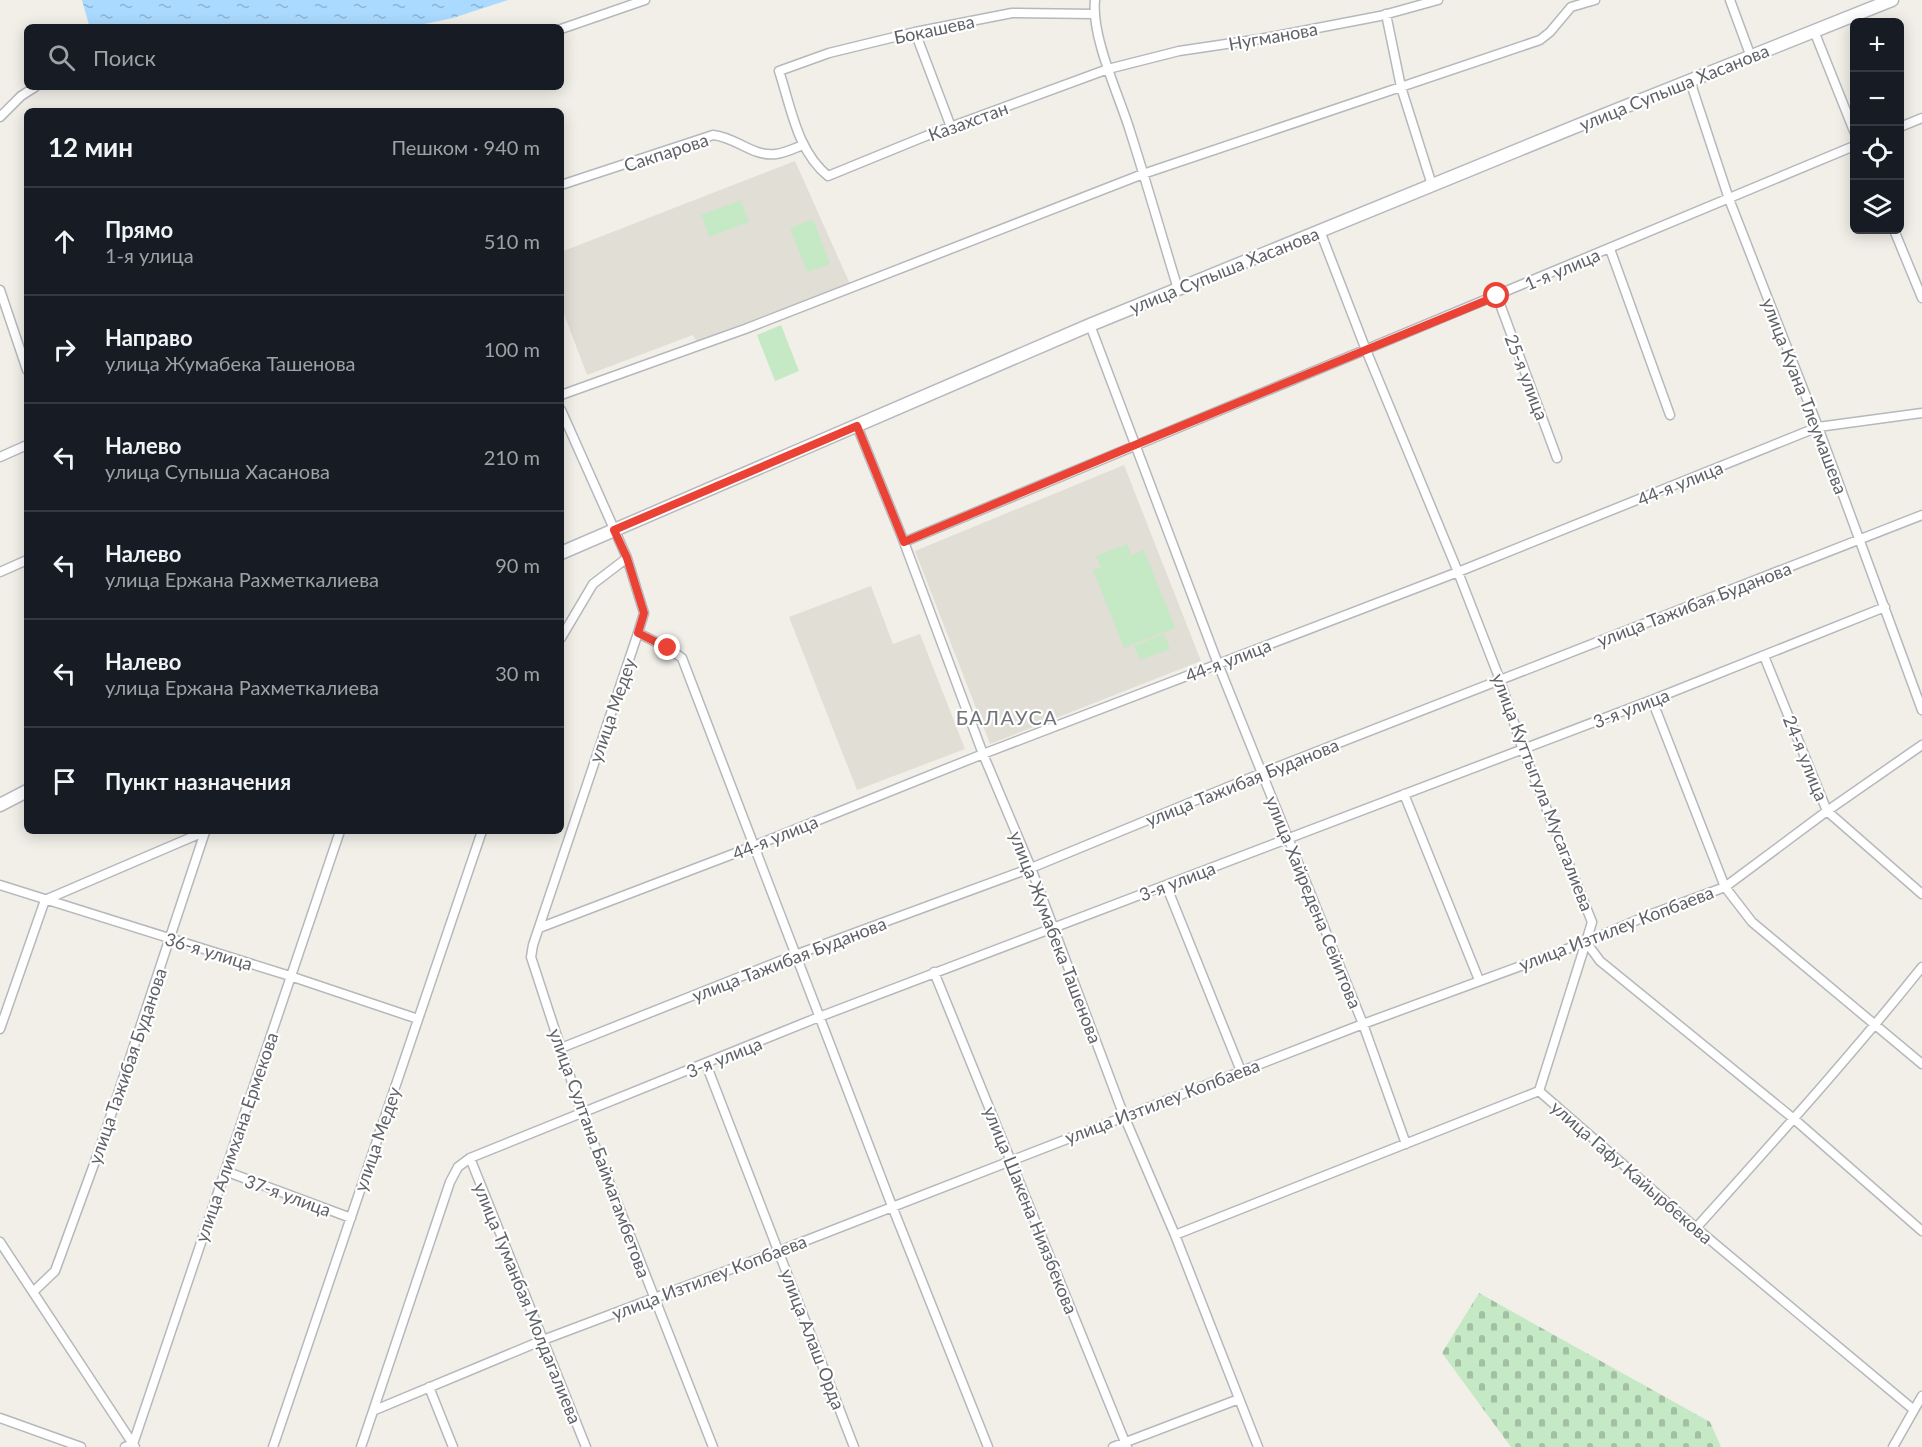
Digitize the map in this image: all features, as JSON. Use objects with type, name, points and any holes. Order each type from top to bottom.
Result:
[{"type":"street","points":[[564,28],[645,0]]},
{"type":"street","points":[[1095,0],[1094,14],[1108,69],[1178,289]]},
{"type":"street","name":"Нугманова","points":[[1108,69],[1179,51],[1260,39],[1386,14],[1438,0]]},
{"type":"street","points":[[564,394],[746,329],[1143,174],[1540,40],[1550,32],[1570,7],[1595,0]]},
{"type":"street","points":[[1730,0],[1751,57]]},
{"type":"street","name":"улица Супыша Хасанова","points":[[564,551],[1090,325],[1892,0]]},
{"type":"street","name":"Бокашева","points":[[803,145],[779,71],[829,53],[915,32],[1012,13],[1094,14]]},
{"type":"street","points":[[1386,14],[1401,87],[1432,185]]},
{"type":"street","points":[[1814,31],[1852,126]]},
{"type":"street","points":[[915,32],[951,127]]},
{"type":"street","name":"Казахстан","points":[[803,145],[817,167],[828,176],[951,127],[1108,69]]},
{"type":"street","name":"улица Куана Тлеумашева","points":[[1690,81],[1730,199],[1818,427],[1922,710]]},
{"type":"street","points":[[0,117],[30,90]]},
{"type":"street","points":[[1902,126],[1922,118]]},
{"type":"street","name":"Сакпарова","points":[[564,184],[713,135],[725,136],[759,154],[777,154],[803,145]]},
{"type":"street","name":"1-я улица","points":[[904,542],[1850,148]]},
{"type":"street","name":"улица Куттыгула Мусагалиева","points":[[1320,231],[1366,350],[1458,572],[1500,680],[1523,750],[1592,922],[1539,1091]]},
{"type":"street","points":[[1896,234],[1922,298]]},
{"type":"street","points":[[1610,249],[1670,415]]},
{"type":"street","points":[[0,290],[24,361]]},
{"type":"street","name":"25-я улица","points":[[1497,296],[1557,458]]},
{"type":"street","name":"улица Хайредена Сейитова","points":[[1090,325],[1218,664],[1363,1024],[1406,1144]]},
{"type":"street","name":"44-я улица","points":[[539,928],[754,846],[983,754],[1458,572],[1818,427],[1922,413]]},
{"type":"street","name":"улица Медеу","points":[[531,957],[532,945],[644,613],[627,558],[564,417]]},
{"type":"street","name":"улица Жумабека Ташенова","points":[[857,426],[904,542],[983,754],[1030,868],[1124,1116],[1175,1234],[1258,1447]]},
{"type":"street","points":[[0,457],[24,446]]},
{"type":"street","name":"улица Тажибая Буданова","points":[[561,1048],[795,955],[1030,868],[1262,773],[1922,515]]},
{"type":"street","points":[[564,633],[593,584],[627,558]]},
{"type":"street","points":[[0,572],[24,561]]},
{"type":"street","name":"3-я улица","points":[[470,1158],[934,972],[1523,750],[1885,607]]},
{"type":"street","points":[[638,633],[682,658],[892,1206],[988,1447]]},
{"type":"street","name":"24-я улица","points":[[1764,656],[1827,811],[1922,894]]},
{"type":"street","points":[[1652,700],[1725,887],[1752,922],[1922,1064]]},
{"type":"street","name":"улица Изтилеу Копбаева","points":[[375,1410],[543,1340],[1725,887],[1827,811],[1922,745]]},
{"type":"street","points":[[0,805],[24,793]]},
{"type":"street","points":[[1404,795],[1479,980]]},
{"type":"street","points":[[0,1029],[45,900],[199,834]]},
{"type":"street","name":"улица Тажибая Буданова","points":[[33,1292],[55,1271],[101,1145],[205,834]]},
{"type":"street","name":"улица Алимхана Ермекова","points":[[131,1446],[339,834]]},
{"type":"street","name":"улица Медеу","points":[[273,1447],[481,834]]},
{"type":"street","name":"36-я улица","points":[[0,885],[290,976],[418,1019]]},
{"type":"street","points":[[1166,885],[1241,1071]]},
{"type":"street","points":[[1586,942],[1600,961],[1794,1119],[1922,1231]]},
{"type":"street","name":"улица Султана Баймагамбетова","points":[[531,957],[582,1113],[713,1447]]},
{"type":"street","points":[[1696,1228],[1794,1119],[1922,967]]},
{"type":"street","name":"улица Шакена Ниязбекова","points":[[934,972],[1126,1445]]},
{"type":"street","name":"улица Алаш Орда","points":[[706,1064],[854,1447]]},
{"type":"street","name":"улица Гафу Кайырбекова","points":[[1175,1234],[1539,1091],[1696,1228],[1914,1410]]},
{"type":"street","points":[[361,1447],[450,1182],[458,1167],[470,1158]]},
{"type":"street","name":"улица Туманбая Молдагалиева","points":[[470,1158],[586,1447]]},
{"type":"street","name":"37-я улица","points":[[225,1171],[351,1218]]},
{"type":"street","points":[[0,1242],[131,1446]]},
{"type":"street","points":[[429,1387],[453,1447]]},
{"type":"street","points":[[1893,1447],[1922,1396]]},
{"type":"street","points":[[1113,1447],[1126,1445],[1239,1399]]},
{"type":"street","points":[[0,1418],[81,1447]]},
{"type":"shaded area","points":[[795,161],[850,284],[696,341],[693,335],[587,375],[564,314],[564,251]]},
{"type":"shaded area","points":[[1124,465],[1201,661],[990,744],[915,551]]},
{"type":"shaded area","points":[[871,586],[893,644],[920,634],[965,749],[857,790],[789,617]]},
{"type":"green space","points":[[741,200],[749,222],[709,237],[701,215]]},
{"type":"green space","points":[[813,219],[830,264],[807,272],[790,228]]},
{"type":"green space","points":[[781,325],[799,371],[775,381],[757,335]]},
{"type":"green space","points":[[1127,544],[1131,554],[1113,562],[1144,550],[1175,628],[1124,648],[1093,570],[1101,567],[1096,556]]},
{"type":"green space","points":[[1164,634],[1170,649],[1140,660],[1134,646]]},
{"type":"green space","points":[[1479,1293],[1710,1422],[1721,1447],[1511,1447],[1442,1353]]},
{"type":"water","points":[[82,0],[508,0],[453,18],[424,24],[89,24]]},
{"type":"district","name":"БАЛАУСА","points":[[1007,717]]},
{"type":"route","points":[[668,648],[638,633],[644,613],[627,558],[614,530],[857,426],[904,542],[1497,296]]}]
